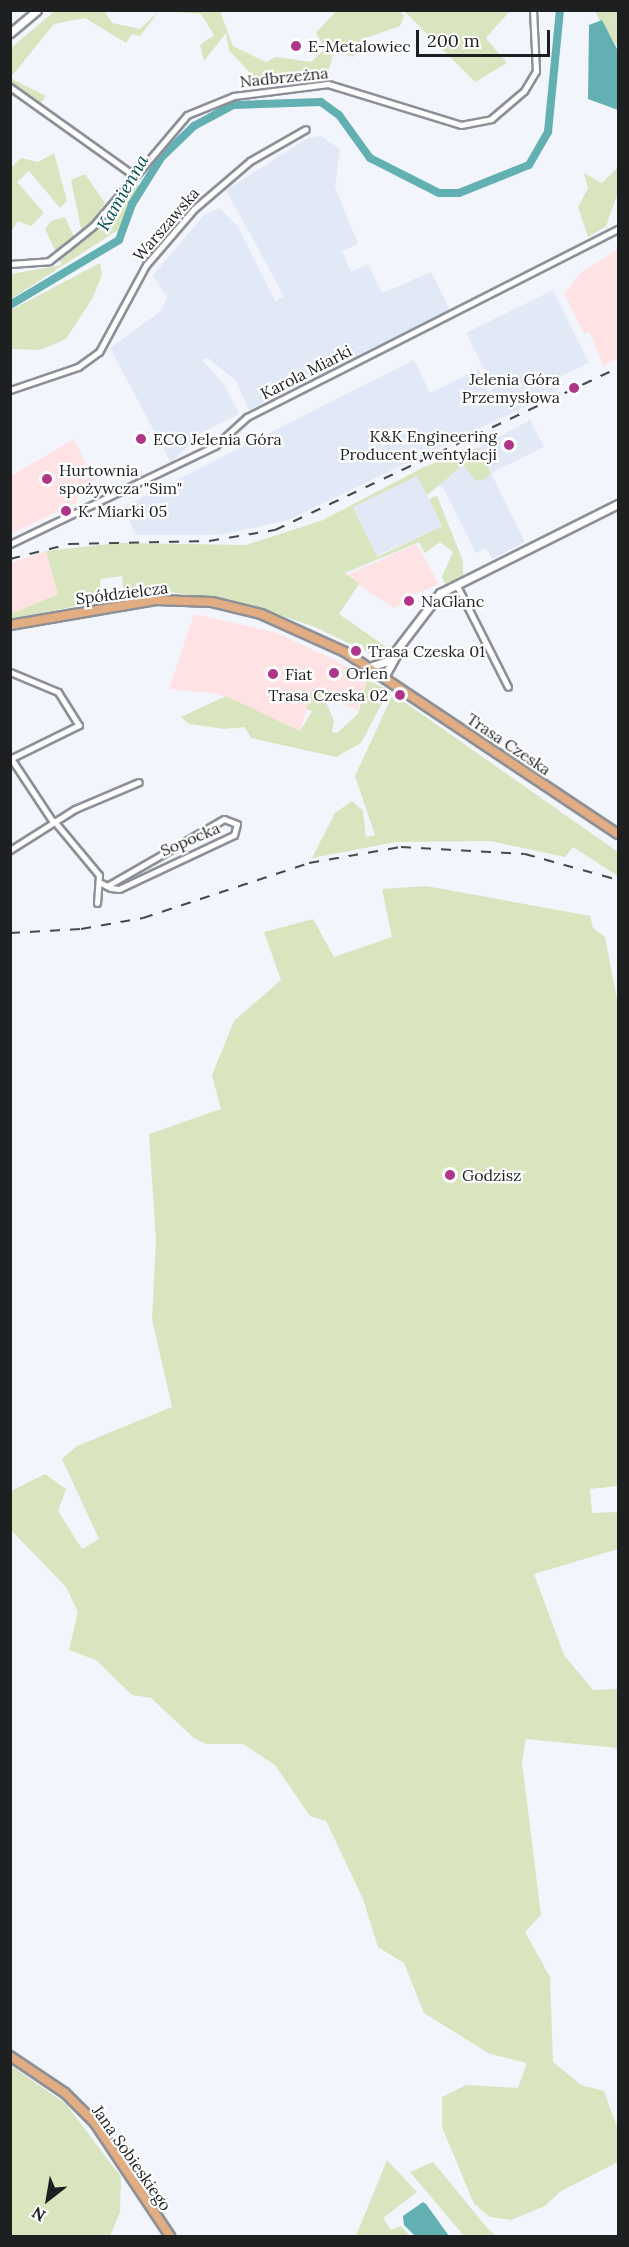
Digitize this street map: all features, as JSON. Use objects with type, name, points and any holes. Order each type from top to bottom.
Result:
[{"type":"main road","name":"Spółdzielcza","points":[[10,625],[142,601],[212,602],[298,628],[384,677]]},
{"type":"main road","name":"Trasa Czeska","points":[[384,677],[618,834]]},
{"type":"main road","name":"Jana Sobieskiego","points":[[10,2056],[65,2093],[95,2123],[170,2236]]},
{"type":"street","points":[[10,33],[37,10]]},
{"type":"street","name":"Nadbrzeżna","points":[[10,264],[54,257],[93,226],[187,115],[248,94],[336,85],[439,120],[470,127],[482,123],[532,79],[539,54],[533,10]]},
{"type":"street","points":[[10,87],[135,176]]},
{"type":"street","name":"Warszawska","points":[[10,390],[78,367],[99,352],[146,266],[194,209],[250,161],[306,129]]},
{"type":"street","name":"Karola Miarki","points":[[10,544],[215,446],[247,417],[618,229]]},
{"type":"street","points":[[384,677],[398,650],[429,603],[456,584],[618,504]]},
{"type":"street","points":[[456,584],[508,687]]},
{"type":"street","points":[[384,677],[388,661],[398,650]]},
{"type":"street","points":[[368,667],[388,661]]},
{"type":"street","points":[[10,672],[58,692],[79,725],[11,758],[53,821],[101,883],[107,886]]},
{"type":"street","points":[[10,850],[53,821],[139,782]]},
{"type":"street","name":"Sopocka","points":[[224,819],[237,824],[236,834],[119,889],[107,886],[224,819]]},
{"type":"street","points":[[97,903],[101,883]]},
{"type":"shaded area","points":[[321,136],[340,149],[335,187],[358,244],[342,251],[351,272],[368,264],[382,293],[431,272],[450,310],[249,410],[236,381],[208,358],[202,360],[224,384],[239,414],[201,433],[171,463],[110,348],[160,312],[167,298],[153,275],[204,215],[219,208],[237,225],[275,301],[284,296],[226,190],[308,138]]},
{"type":"shaded area","points":[[618,249],[618,357],[603,367],[593,339],[589,332],[584,334],[564,294],[579,274]]},
{"type":"shaded area","points":[[553,290],[589,363],[553,380],[558,391],[286,521],[218,535],[136,535],[123,507],[414,360],[430,393],[479,369],[488,392],[494,388],[466,333]]},
{"type":"shaded area","points":[[530,420],[544,447],[491,473],[478,448]]},
{"type":"shaded area","points":[[74,439],[94,480],[82,487],[76,503],[11,534],[11,476]]},
{"type":"shaded area","points":[[464,465],[476,481],[491,473],[525,542],[492,559],[486,548],[476,553],[444,489],[437,485]]},
{"type":"shaded area","points":[[418,475],[442,526],[376,556],[353,505]]},
{"type":"shaded area","points":[[416,544],[439,584],[414,595],[416,601],[407,606],[405,602],[394,608],[345,576]]},
{"type":"shaded area","points":[[46,551],[58,594],[11,614],[11,563]]},
{"type":"shaded area","points":[[194,614],[274,632],[335,660],[367,680],[357,710],[312,690],[300,732],[219,694],[169,689]]},
{"type":"green space","points":[[56,10],[105,11],[112,23],[140,29],[159,11],[140,36],[132,34],[126,43],[85,18],[54,24],[11,77],[11,48]]},
{"type":"green space","points":[[165,11],[220,11],[233,46],[266,62],[276,57],[311,62],[325,49],[316,33],[336,11],[400,11],[404,16],[400,26],[366,38],[353,57],[335,49],[326,78],[283,83],[250,82],[251,74],[229,50],[226,33],[204,61],[200,45],[214,35],[201,14]]},
{"type":"green space","points":[[404,11],[510,11],[486,38],[507,63],[475,82]]},
{"type":"green space","points":[[595,11],[618,11],[618,47],[605,31]]},
{"type":"green space","points":[[10,78],[46,96],[37,108],[98,153],[11,94]]},
{"type":"green space","points":[[54,153],[67,201],[60,208],[29,171],[17,182],[44,213],[31,226],[18,221],[11,231],[11,168],[21,158],[38,162]]},
{"type":"green space","points":[[618,167],[618,192],[606,226],[588,237],[578,207],[588,188],[584,173],[602,183]]},
{"type":"green space","points":[[85,174],[105,203],[95,218],[101,231],[110,226],[136,183],[139,185],[118,230],[11,299],[11,274],[62,265],[45,229],[51,221],[65,217],[74,237],[82,233],[71,180]]},
{"type":"green space","points":[[100,263],[102,275],[92,299],[66,339],[40,350],[11,349],[11,310]]},
{"type":"green space","points":[[478,448],[491,473],[483,480],[476,481],[463,465],[427,495],[417,476],[353,507],[377,557],[442,526],[429,499],[437,496],[463,561],[463,576],[445,584],[442,577],[453,552],[440,542],[425,553],[419,542],[345,573],[359,584],[339,614],[389,649],[379,658],[315,627],[250,605],[170,592],[124,596],[122,576],[100,579],[102,601],[11,619],[11,614],[58,594],[46,551],[117,543],[246,545],[323,520],[426,466]]},
{"type":"green space","points":[[367,680],[389,690],[361,743],[336,757],[251,738],[245,727],[224,729],[189,724],[181,717],[226,696],[300,731],[312,711],[306,709],[312,689],[323,695],[334,721],[332,732],[337,733],[358,714]]},
{"type":"green space","points":[[393,694],[618,852],[618,876],[573,847],[565,857],[490,841],[396,842],[312,858],[335,813],[352,801],[363,811],[366,837],[375,835],[355,776]]},
{"type":"green space","points":[[426,886],[590,916],[593,928],[605,937],[618,1004],[618,1486],[590,1489],[592,1513],[618,1512],[618,1549],[534,1574],[564,1655],[593,1690],[618,1689],[618,1748],[526,1739],[522,1762],[541,1915],[525,1932],[550,1977],[553,2062],[581,2085],[604,2091],[618,2130],[618,2162],[561,2191],[545,2206],[511,2220],[490,2217],[474,2204],[442,2127],[442,2097],[466,2085],[518,2088],[527,2063],[490,2054],[424,2013],[404,1963],[378,1947],[363,1899],[326,1821],[310,1816],[275,1765],[243,1744],[206,1744],[194,1738],[151,1698],[132,1695],[96,1660],[69,1650],[78,1612],[66,1587],[11,1530],[11,1491],[45,1474],[66,1489],[58,1511],[82,1549],[99,1539],[62,1459],[77,1446],[172,1407],[152,1319],[156,1240],[149,1134],[221,1109],[212,1075],[234,1021],[281,980],[264,932],[313,919],[334,957],[392,937],[382,889]]},
{"type":"green space","points":[[10,2065],[66,2104],[121,2177],[120,2212],[110,2236],[11,2236]]},
{"type":"green space","points":[[387,2160],[417,2192],[383,2218],[391,2230],[401,2226],[410,2236],[356,2236]]},
{"type":"green space","points":[[433,2162],[496,2236],[464,2236],[410,2172]]},
{"type":"water","points":[[602,20],[618,51],[618,110],[588,99],[589,25]]},
{"type":"water","points":[[423,2202],[449,2236],[415,2236],[404,2225],[403,2216]]},
{"type":"waterway","name":"Kamienna","points":[[10,305],[119,240],[132,204],[161,158],[194,126],[233,105],[321,102],[339,115],[370,158],[439,193],[459,193],[529,165],[548,132],[560,10]]},
{"type":"railway","points":[[10,559],[69,544],[209,541],[275,530],[618,368]]},
{"type":"railway","points":[[10,933],[81,929],[143,918],[309,863],[401,847],[525,854],[618,880]]},
{"type":"place","name":"E-Metalowiec","points":[[296,46]]},
{"type":"place","name":"Jelenia Góra Przemysłowa","points":[[574,388]]},
{"type":"place","name":"ECO Jelenia Góra","points":[[141,439]]},
{"type":"place","name":"K&K Engineering Producent wentylacji","points":[[509,445]]},
{"type":"place","name":"Hurtownia spożywcza \"Sim\"","points":[[47,479]]},
{"type":"place","name":"K. Miarki 05","points":[[66,511]]},
{"type":"place","name":"NaGlanc","points":[[409,601]]},
{"type":"place","name":"Trasa Czeska 01","points":[[356,651]]},
{"type":"place","name":"Orlen","points":[[334,673]]},
{"type":"place","name":"Fiat","points":[[273,674]]},
{"type":"place","name":"Trasa Czeska 02","points":[[400,695]]},
{"type":"place","name":"Godzisz","points":[[450,1175]]}]
